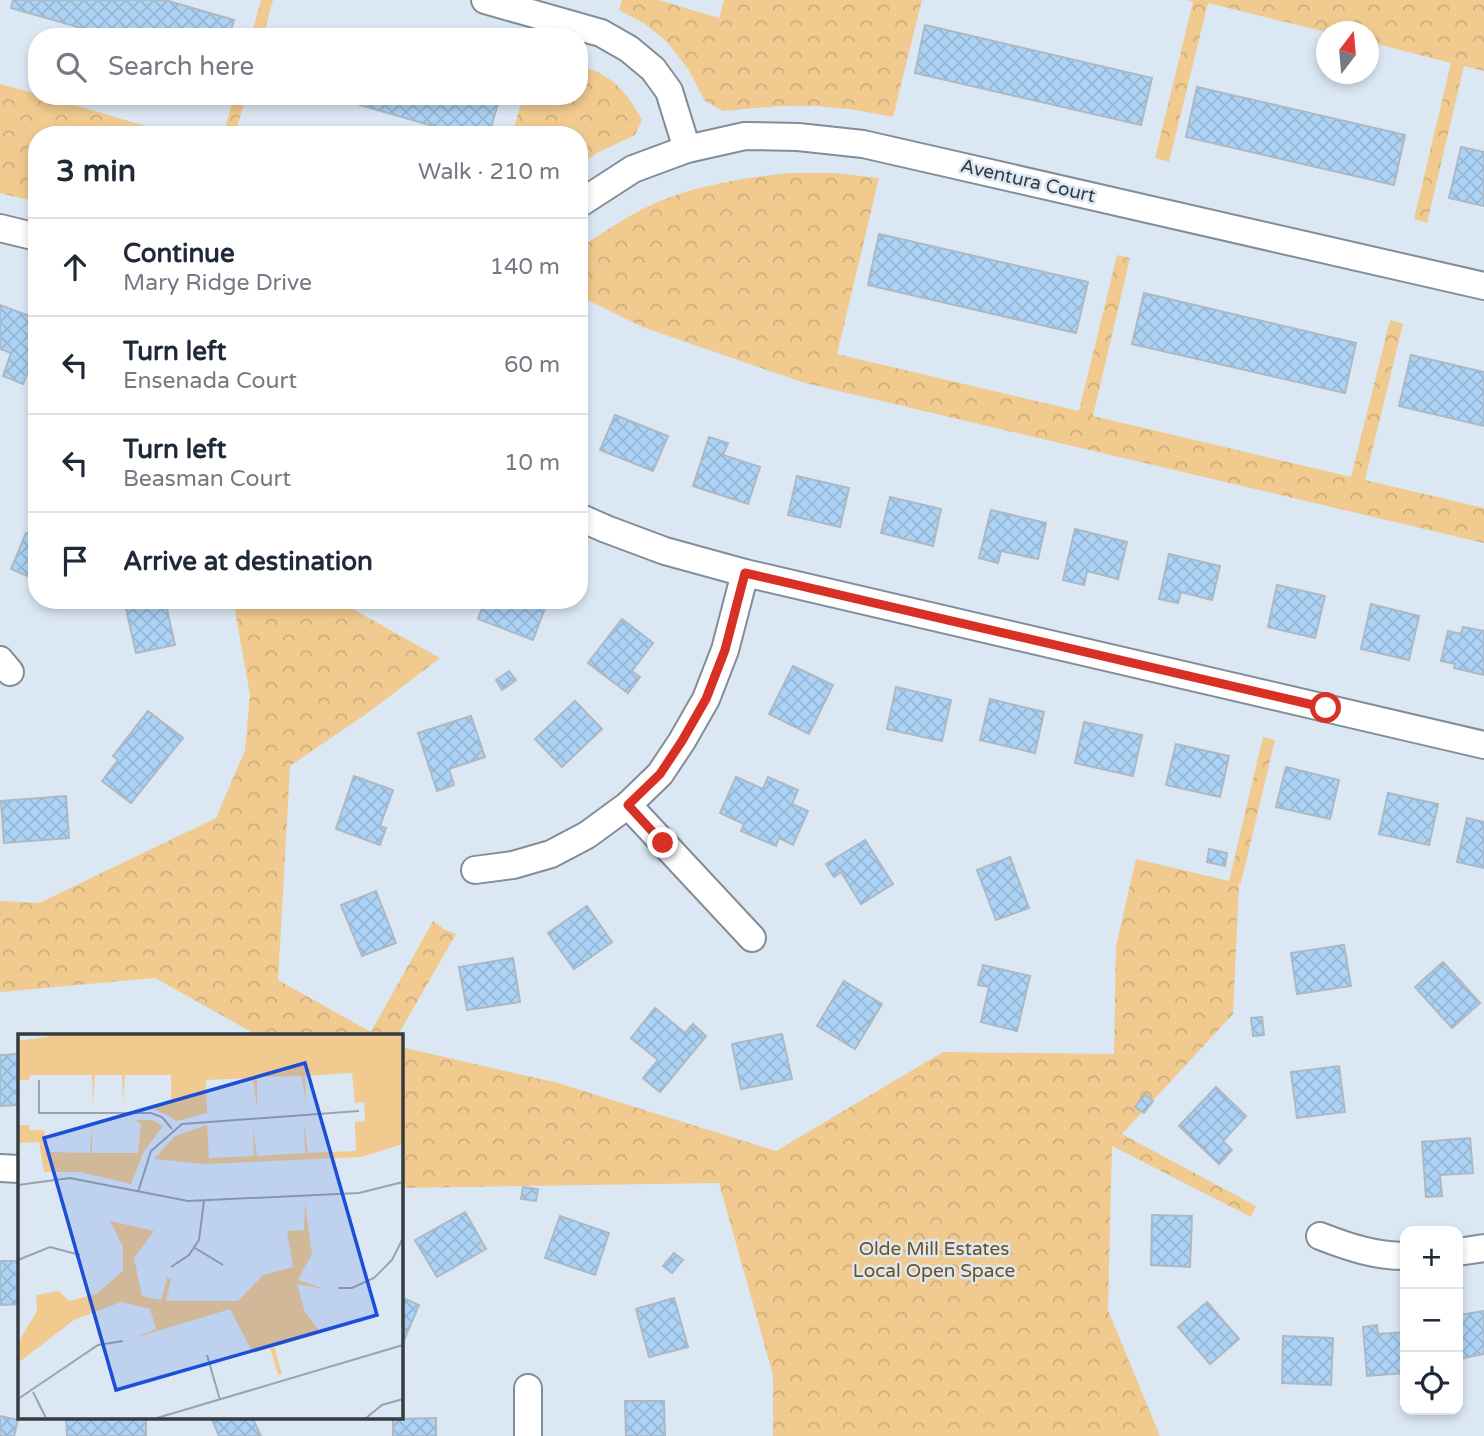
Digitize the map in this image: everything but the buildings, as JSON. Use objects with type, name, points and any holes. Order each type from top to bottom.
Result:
[{"type":"street","points":[[485,0],[583,28]]},
{"type":"street","points":[[588,29],[601,33],[629,49],[653,69],[669,91],[687,149]]},
{"type":"street","name":"Aventura Court","points":[[588,198],[633,169],[687,149],[744,136],[798,137],[863,144],[1484,286]]},
{"type":"street","points":[[0,228],[28,235]]},
{"type":"street","points":[[588,521],[665,551],[745,573],[1484,745]]},
{"type":"street","points":[[475,870],[551,854],[587,835],[628,805],[660,774],[706,699],[725,650],[745,573]]},
{"type":"street","points":[[628,805],[752,938]]},
{"type":"street","points":[[0,1168],[18,1169]]},
{"type":"street","points":[[1320,1236],[1354,1249],[1400,1256]]},
{"type":"street","points":[[1463,1251],[1484,1248]]},
{"type":"street","points":[[528,1388],[528,1436]]},
{"type":"green space","points":[[261,0],[273,0],[265,28],[253,28]]},
{"type":"green space","points":[[622,0],[658,0],[719,18],[724,0],[922,0],[893,117],[817,106],[723,111],[705,101],[688,69],[667,42],[645,24],[619,10]]},
{"type":"green space","points":[[1186,0],[1484,0],[1484,71],[1464,66],[1427,223],[1414,219],[1451,63],[1379,45],[1379,21],[1316,21],[1316,30],[1208,3],[1169,162],[1155,158],[1193,2]]},
{"type":"green space","points":[[588,68],[617,85],[642,120],[635,135],[588,159],[588,126],[515,126],[520,105],[588,105]]},
{"type":"green space","points":[[0,84],[28,92],[28,105],[74,105],[146,126],[28,126],[28,200],[0,193]]},
{"type":"green space","points":[[231,105],[243,105],[238,126],[226,126]]},
{"type":"green space","points":[[790,173],[835,173],[879,178],[837,354],[1079,411],[1117,255],[1130,258],[1093,416],[1351,477],[1390,320],[1403,324],[1365,480],[1484,508],[1484,543],[805,383],[645,328],[588,300],[588,243],[653,204],[703,187]]},
{"type":"green space","points":[[235,609],[353,609],[440,658],[369,712],[290,766],[278,980],[371,1032],[433,921],[456,934],[399,1034],[255,1034],[155,978],[0,992],[0,901],[39,903],[216,818],[245,750],[250,695]]},
{"type":"green space","name":"Olde Mill Estates Local Open Space","points":[[1263,737],[1275,740],[1239,884],[1233,1014],[1122,1134],[1256,1206],[1251,1217],[1112,1146],[1108,1310],[1160,1436],[773,1436],[773,1375],[719,1183],[402,1188],[402,1047],[558,1083],[776,1151],[943,1052],[1114,1054],[1116,946],[1136,859],[1229,881]]},
{"type":"route","points":[[663,843],[628,805],[660,774],[706,699],[725,650],[745,573],[1326,708]]}]
